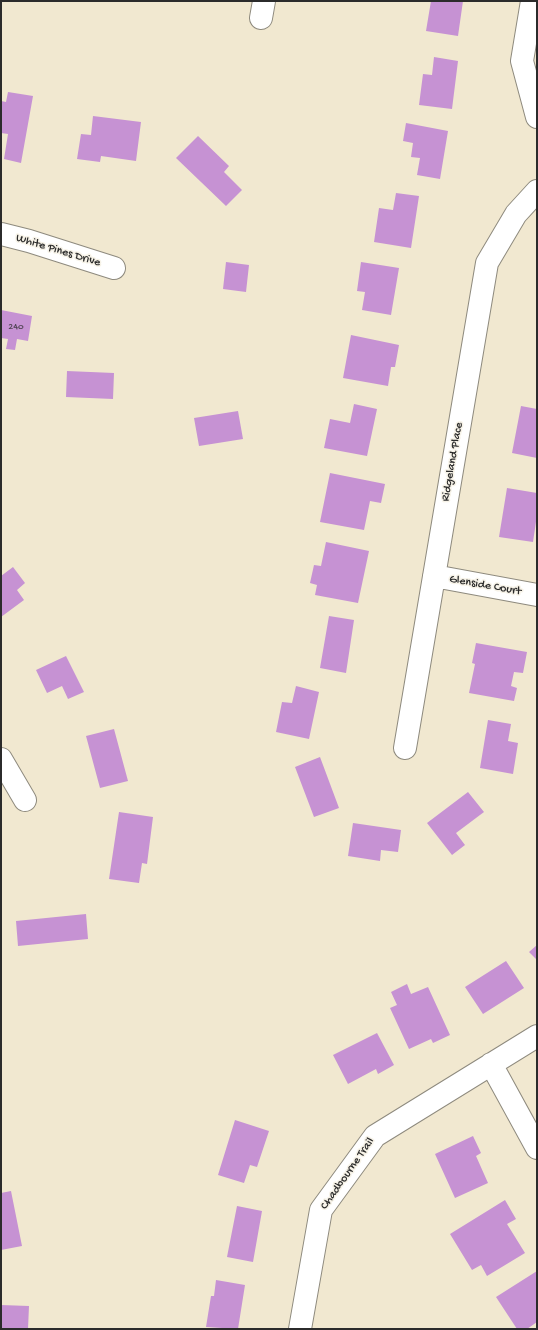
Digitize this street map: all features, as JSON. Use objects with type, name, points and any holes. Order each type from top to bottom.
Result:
[{"type":"street","points":[[532,1],[522,61],[537,116]]},
{"type":"street","name":"Ridgeland Place","points":[[405,748],[487,263],[516,214],[537,191]]},
{"type":"street","name":"White Pines Drive","points":[[1,234],[29,241],[114,268]]},
{"type":"street","name":"Glenside Court","points":[[434,576],[537,595]]},
{"type":"street","points":[[1,759],[25,800]]},
{"type":"street","name":"Chadbourne Trail","points":[[300,1329],[321,1210],[375,1136],[537,1036]]},
{"type":"street","points":[[491,1064],[537,1148]]},
{"type":"building","points":[[431,1],[463,1],[458,36],[426,31]]},
{"type":"building","points":[[434,57],[458,61],[452,109],[419,105],[423,74],[432,75]]},
{"type":"building","points":[[8,92],[33,96],[21,163],[4,159],[8,134],[1,133],[1,101],[6,102]]},
{"type":"building","points":[[93,116],[141,122],[136,161],[101,156],[100,162],[77,159],[81,134],[91,135]]},
{"type":"building","points":[[406,123],[448,131],[440,179],[417,175],[420,158],[411,157],[413,143],[403,141]]},
{"type":"building","points":[[198,136],[229,166],[224,172],[242,190],[226,206],[176,158]]},
{"type":"building","points":[[396,193],[419,196],[411,248],[374,242],[379,208],[393,210]]},
{"type":"building","points":[[226,262],[249,265],[246,292],[223,289]]},
{"type":"building","points":[[361,262],[399,268],[391,315],[362,310],[365,292],[357,291]]},
{"type":"building","points":[[1,310],[32,316],[28,341],[17,339],[15,350],[6,349],[8,339],[1,338]]},
{"type":"building","points":[[351,335],[399,345],[395,367],[391,367],[388,386],[343,378]]},
{"type":"building","points":[[67,371],[114,373],[113,399],[66,397]]},
{"type":"building","points":[[354,404],[377,409],[367,456],[324,448],[330,419],[350,423]]},
{"type":"building","points":[[521,406],[537,409],[537,458],[512,453]]},
{"type":"building","points":[[238,411],[243,439],[199,446],[194,418]]},
{"type":"building","points":[[330,473],[385,484],[381,503],[370,501],[364,530],[320,522]]},
{"type":"building","points":[[507,488],[537,493],[537,515],[533,542],[499,537]]},
{"type":"building","points":[[326,542],[369,551],[358,603],[315,595],[317,585],[310,583],[314,565],[321,566]]},
{"type":"building","points":[[13,567],[25,583],[17,590],[24,600],[1,617],[1,576]]},
{"type":"building","points":[[329,616],[354,620],[346,673],[320,668]]},
{"type":"building","points":[[476,643],[527,652],[523,673],[514,672],[511,686],[517,688],[514,701],[469,693],[475,664],[472,663]]},
{"type":"building","points":[[66,656],[84,692],[68,699],[62,686],[47,693],[36,670]]},
{"type":"building","points":[[296,686],[319,692],[309,739],[276,732],[282,702],[292,703]]},
{"type":"building","points":[[488,720],[511,724],[508,741],[518,743],[513,774],[480,768]]},
{"type":"building","points":[[114,729],[128,781],[100,788],[86,736]]},
{"type":"building","points":[[320,757],[339,808],[314,817],[295,767]]},
{"type":"building","points":[[468,792],[484,812],[456,833],[465,845],[452,855],[427,823]]},
{"type":"building","points":[[119,812],[153,817],[147,864],[142,863],[139,883],[109,879]]},
{"type":"building","points":[[353,823],[401,830],[398,852],[381,850],[380,861],[348,856]]},
{"type":"building","points":[[86,914],[88,939],[18,946],[16,921]]},
{"type":"building","points":[[537,945],[537,960],[529,952]]},
{"type":"building","points":[[506,961],[524,988],[483,1014],[465,987]]},
{"type":"building","points":[[407,984],[411,994],[428,987],[450,1035],[433,1043],[431,1039],[409,1049],[390,1008],[397,1005],[391,992]]},
{"type":"building","points":[[377,1033],[394,1065],[378,1074],[376,1069],[348,1084],[333,1055]]},
{"type":"building","points":[[235,1120],[269,1131],[257,1167],[250,1165],[244,1183],[218,1175]]},
{"type":"building","points":[[473,1136],[481,1153],[476,1156],[488,1183],[455,1198],[435,1154]]},
{"type":"building","points":[[11,1191],[22,1246],[1,1250],[1,1193]]},
{"type":"building","points":[[505,1200],[516,1219],[507,1224],[525,1253],[487,1276],[481,1265],[472,1270],[450,1234]]},
{"type":"building","points":[[237,1206],[262,1211],[253,1262],[227,1257]]},
{"type":"building","points":[[537,1271],[537,1322],[527,1329],[517,1329],[496,1297]]},
{"type":"building","points":[[216,1280],[245,1285],[238,1329],[206,1327],[211,1296],[214,1296]]},
{"type":"building","points":[[1,1305],[29,1306],[28,1329],[1,1329]]}]
